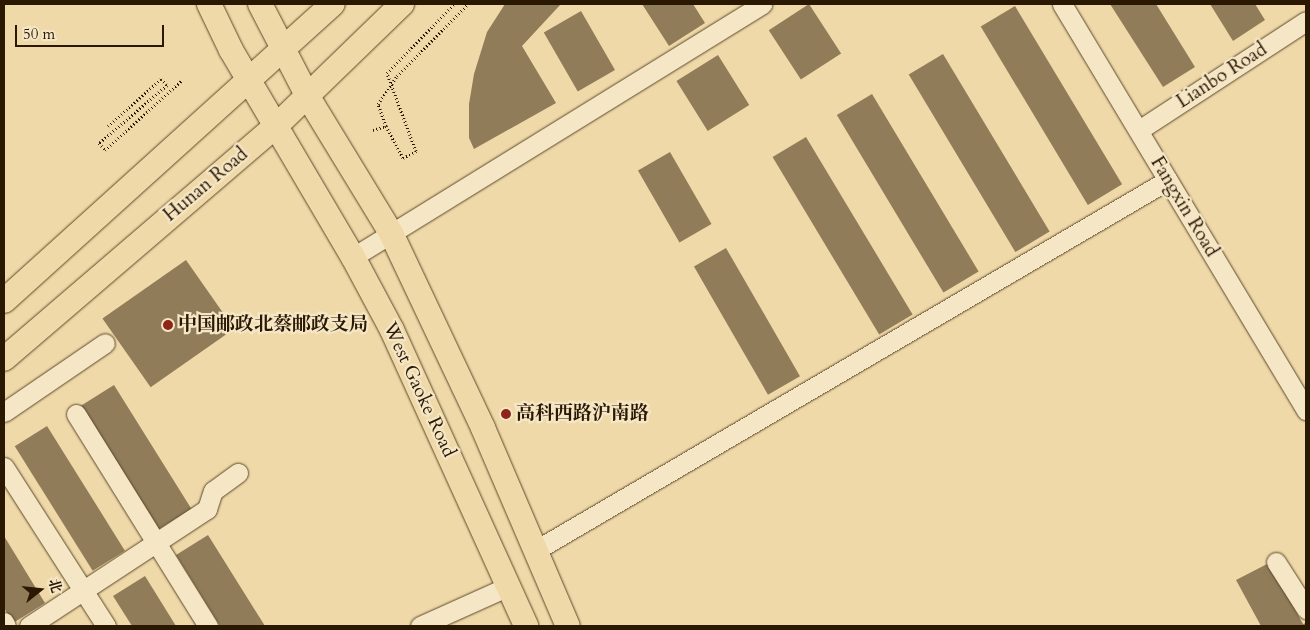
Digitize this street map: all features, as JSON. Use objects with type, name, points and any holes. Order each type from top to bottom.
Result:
[{"type":"main road","name":"West Gaoke Road","points":[[209,4],[275,127],[353,257],[392,330],[526,626]]},
{"type":"main road","points":[[260,4],[308,97],[391,233],[483,428],[568,626]]},
{"type":"main road","points":[[4,301],[250,82],[333,4]]},
{"type":"main road","name":"Hunan Road","points":[[4,359],[275,127],[402,4]]},
{"type":"street","points":[[353,257],[762,4]]},
{"type":"street","name":"Fangxin Road","points":[[1062,4],[1306,410]]},
{"type":"street","name":"Lianbo Road","points":[[1139,130],[1306,21]]},
{"type":"street","points":[[536,550],[1168,180]]},
{"type":"street","points":[[4,412],[105,343]]},
{"type":"street","points":[[76,414],[208,626]]},
{"type":"street","points":[[4,467],[106,626]]},
{"type":"street","points":[[29,626],[207,509],[213,491],[238,473]]},
{"type":"street","points":[[1276,562],[1306,609]]},
{"type":"street","points":[[420,626],[509,586]]},
{"type":"street","points":[[4,622],[6,626]]},
{"type":"path","points":[[454,4],[387,73],[410,135],[416,151],[403,158],[386,126],[378,104],[398,76],[468,4]]},
{"type":"path","points":[[108,126],[161,79],[167,85],[99,143],[105,150],[181,81]]},
{"type":"path","points":[[373,130],[386,126]]},
{"type":"building","points":[[505,4],[561,4],[522,46],[556,103],[474,149],[469,138],[469,104],[474,74],[487,32]]},
{"type":"building","points":[[642,4],[693,4],[705,23],[669,46]]},
{"type":"building","points":[[809,4],[841,53],[801,80],[769,30]]},
{"type":"building","points":[[1110,4],[1156,4],[1195,67],[1163,87]]},
{"type":"building","points":[[1210,4],[1255,4],[1265,20],[1233,41]]},
{"type":"building","points":[[1015,6],[1122,184],[1088,205],[981,27]]},
{"type":"building","points":[[581,11],[615,70],[578,91],[544,33]]},
{"type":"building","points":[[943,54],[1050,231],[1015,252],[909,75]]},
{"type":"building","points":[[718,55],[749,105],[708,131],[676,81]]},
{"type":"building","points":[[872,94],[979,271],[943,293],[837,115]]},
{"type":"building","points":[[806,137],[913,314],[879,335],[773,157]]},
{"type":"building","points":[[670,152],[712,224],[679,242],[638,170]]},
{"type":"building","points":[[726,248],[800,376],[768,395],[694,266]]},
{"type":"building","name":"中国邮政北蔡邮政支局","points":[[186,260],[234,329],[151,387],[102,319]]},
{"type":"building","points":[[114,385],[191,509],[158,529],[81,406]]},
{"type":"building","points":[[47,426],[125,551],[93,571],[15,446]]},
{"type":"building","points":[[208,535],[265,626],[220,626],[176,555]]},
{"type":"building","points":[[4,536],[45,603],[13,623],[4,608]]},
{"type":"building","points":[[1269,563],[1303,624],[1306,623],[1306,626],[1261,626],[1236,580]]},
{"type":"building","points":[[145,576],[176,626],[132,626],[113,596]]},
{"type":"place","name":"中国邮政北蔡邮政支局","points":[[168,325]]},
{"type":"place","name":"高科西路沪南路","points":[[506,414]]}]
